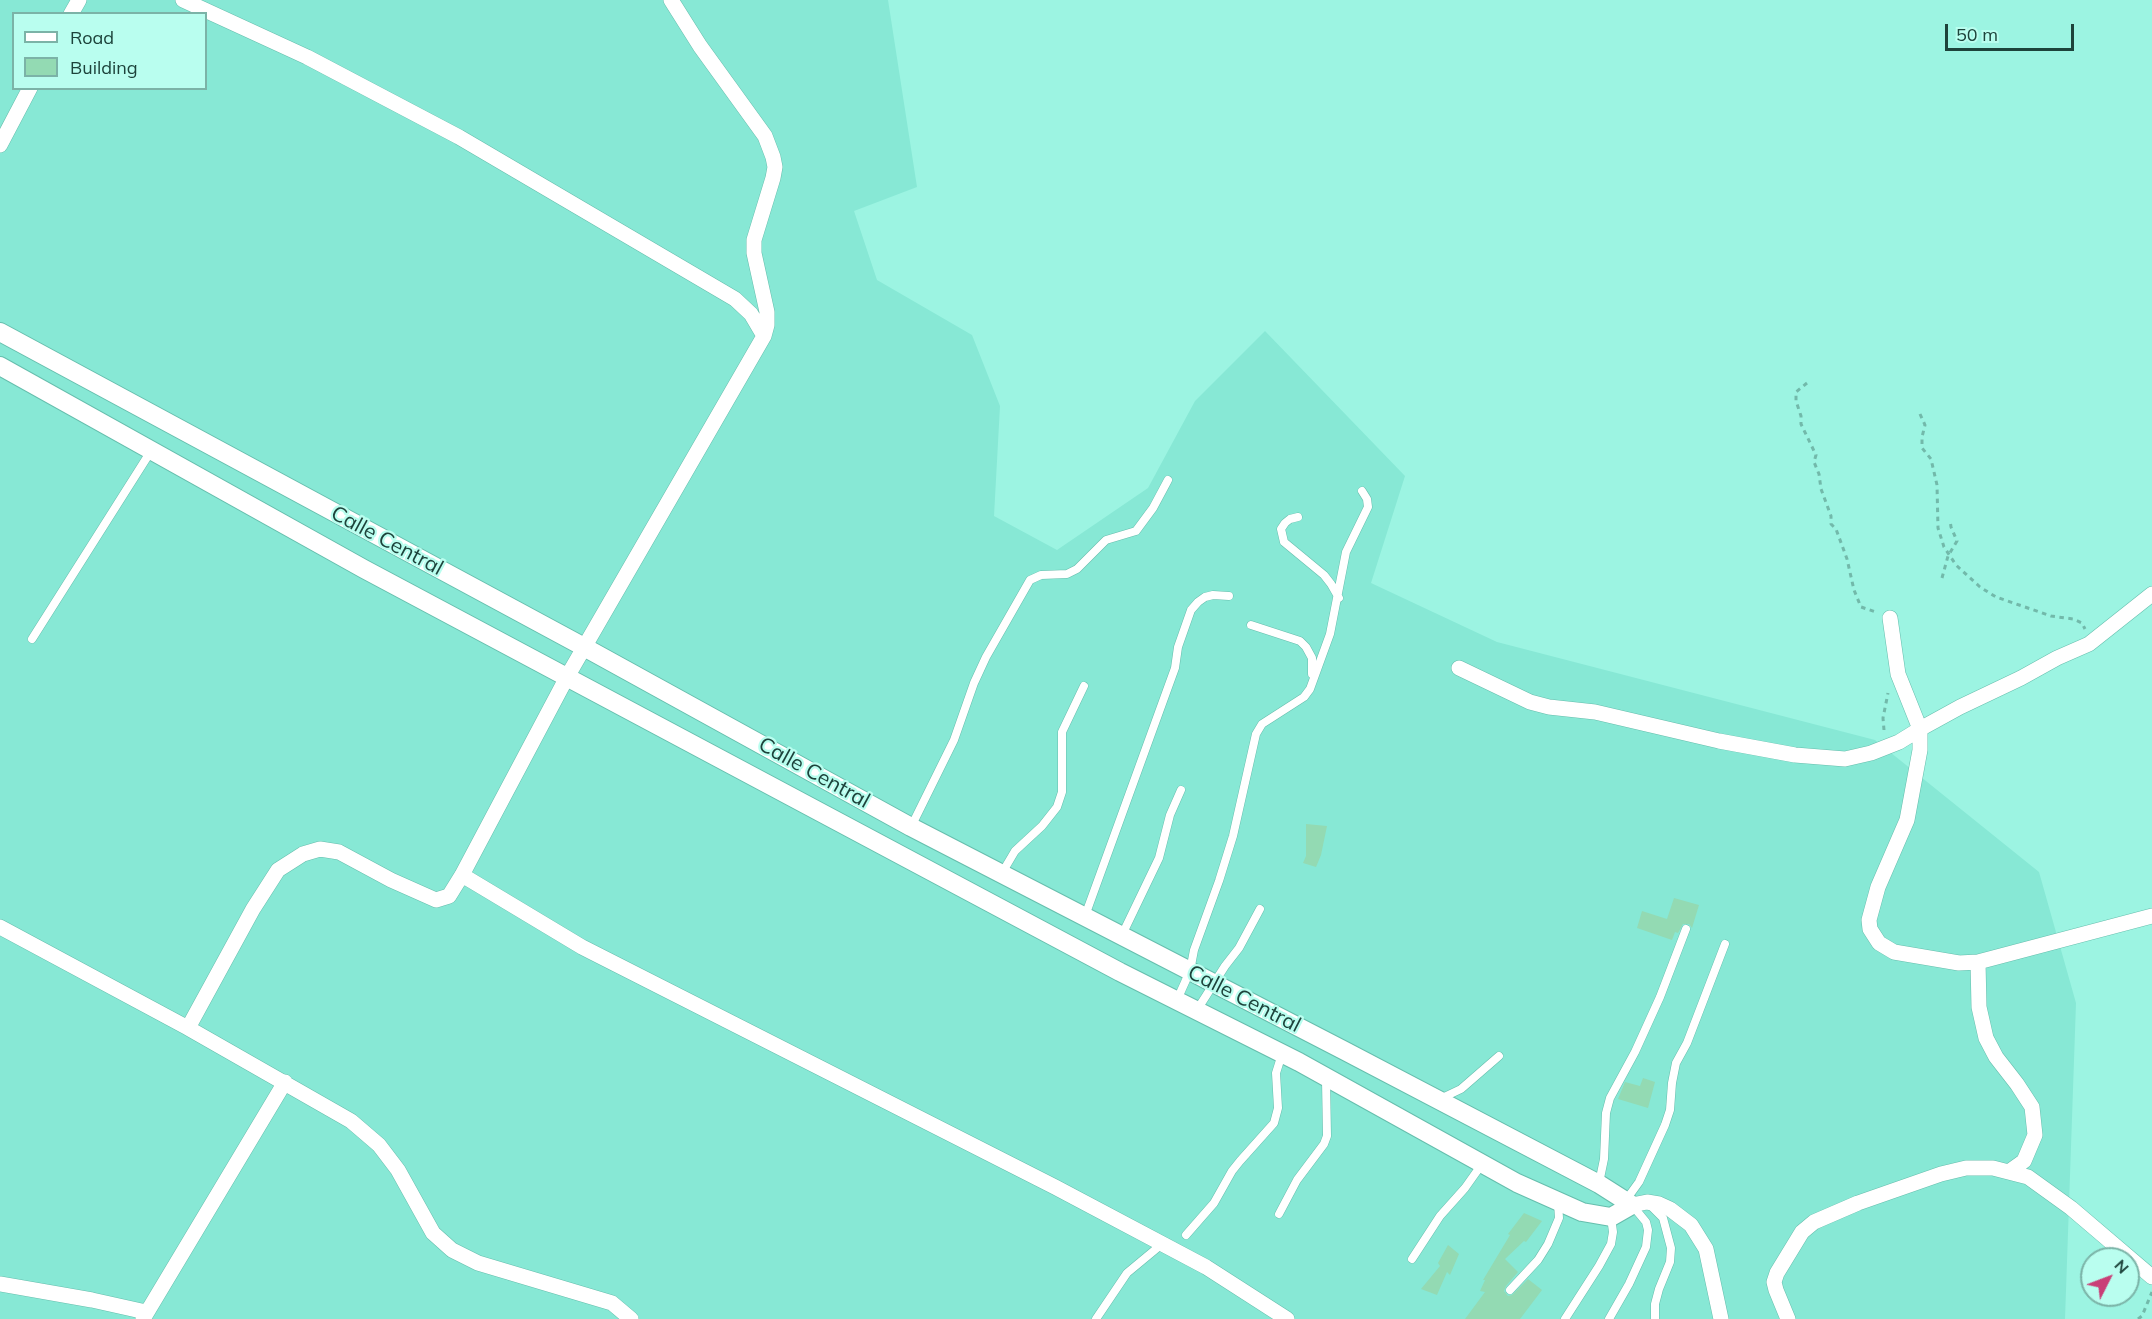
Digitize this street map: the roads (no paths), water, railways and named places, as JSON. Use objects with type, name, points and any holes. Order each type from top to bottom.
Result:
[{"type":"street","points":[[183,0],[307,57],[459,137],[735,299],[751,314],[764,336]]},
{"type":"street","points":[[188,1028],[253,909],[278,870],[303,855],[320,849],[339,852],[391,880],[436,900],[449,896],[567,677],[764,336],[768,312],[754,253],[754,240],[773,178],[775,167],[773,157],[765,136],[670,0]]},
{"type":"street","points":[[0,145],[29,90]]},
{"type":"street","name":"Calle Central","points":[[0,332],[584,647],[911,827],[1599,1184],[1635,1202],[1670,1209],[1691,1225],[1706,1249],[1721,1319]]},
{"type":"street","name":"Calle Central","points":[[0,366],[364,569],[1326,1077],[1517,1183],[1582,1212],[1611,1216]]},
{"type":"street","points":[[1459,668],[1530,702],[1549,707],[1595,712],[1719,741],[1795,755],[1845,759],[1871,753],[1899,742],[2057,658],[2090,644],[2152,594]]},
{"type":"street","points":[[1885,619],[1898,674],[1920,729],[1920,750],[1907,820],[1875,897],[1869,920],[1870,929],[1879,943],[1894,952],[1959,963],[1978,962],[2152,916]]},
{"type":"street","points":[[462,875],[582,947],[1162,1244],[1206,1268],[1287,1319]]},
{"type":"street","points":[[0,927],[188,1028],[351,1121],[379,1145],[398,1170],[433,1233],[452,1250],[478,1263],[612,1303],[632,1319]]},
{"type":"street","points":[[1978,962],[1979,1007],[1986,1038],[1996,1057],[2032,1107],[2036,1135],[2024,1161],[2010,1171]]},
{"type":"street","points":[[0,1284],[92,1299],[144,1316],[285,1082]]},
{"type":"street","points":[[1788,1319],[1774,1282],[1802,1232],[1814,1222],[1858,1203],[1941,1174],[1966,1168],[1979,1167],[2010,1171],[2028,1177],[2046,1188],[2152,1277]]},
{"type":"street","points":[[1611,1216],[1635,1202]]},
{"type":"lane","points":[[33,639],[151,451]]},
{"type":"lane","points":[[911,827],[954,740],[974,683],[986,657],[1030,580],[1041,575],[1067,573],[1077,569],[1106,540],[1136,531],[1153,508],[1168,480]]},
{"type":"lane","points":[[1177,1000],[1190,971],[1194,950],[1233,836],[1256,734],[1262,724],[1304,697],[1330,634],[1339,598],[1346,552],[1368,507],[1367,499],[1362,491]]},
{"type":"lane","points":[[1298,517],[1290,519],[1281,529],[1284,542],[1324,575],[1339,598]]},
{"type":"lane","points":[[1085,917],[1175,668],[1178,647],[1191,610],[1205,597],[1228,596]]},
{"type":"lane","points":[[1251,625],[1300,640],[1312,658],[1312,682]]},
{"type":"lane","points":[[1002,874],[1015,851],[1042,826],[1057,807],[1062,792],[1062,732],[1084,686]]},
{"type":"lane","points":[[1122,936],[1159,858],[1170,815],[1181,790]]},
{"type":"lane","points":[[1197,1010],[1239,948],[1260,909]]},
{"type":"lane","points":[[1599,1184],[1604,1159],[1606,1113],[1611,1098],[1660,997],[1686,929]]},
{"type":"lane","points":[[1609,1319],[1646,1247],[1648,1230],[1635,1202],[1639,1182],[1670,1110],[1671,1083],[1676,1063],[1687,1043],[1725,944]]},
{"type":"lane","points":[[1186,1235],[1214,1203],[1236,1166],[1274,1123],[1278,1108],[1276,1073],[1282,1054]]},
{"type":"lane","points":[[1437,1100],[1461,1089],[1499,1056]]},
{"type":"lane","points":[[1279,1214],[1297,1180],[1324,1144],[1327,1136],[1326,1077]]},
{"type":"lane","points":[[1412,1259],[1440,1216],[1465,1188],[1482,1164]]},
{"type":"lane","points":[[1510,1290],[1538,1260],[1548,1244],[1559,1218],[1558,1202]]},
{"type":"lane","points":[[1635,1202],[1663,1218],[1670,1238],[1670,1262],[1655,1304],[1655,1319]]},
{"type":"lane","points":[[1565,1319],[1611,1244],[1613,1232],[1611,1216]]},
{"type":"lane","points":[[1096,1319],[1127,1273],[1162,1244]]}]
